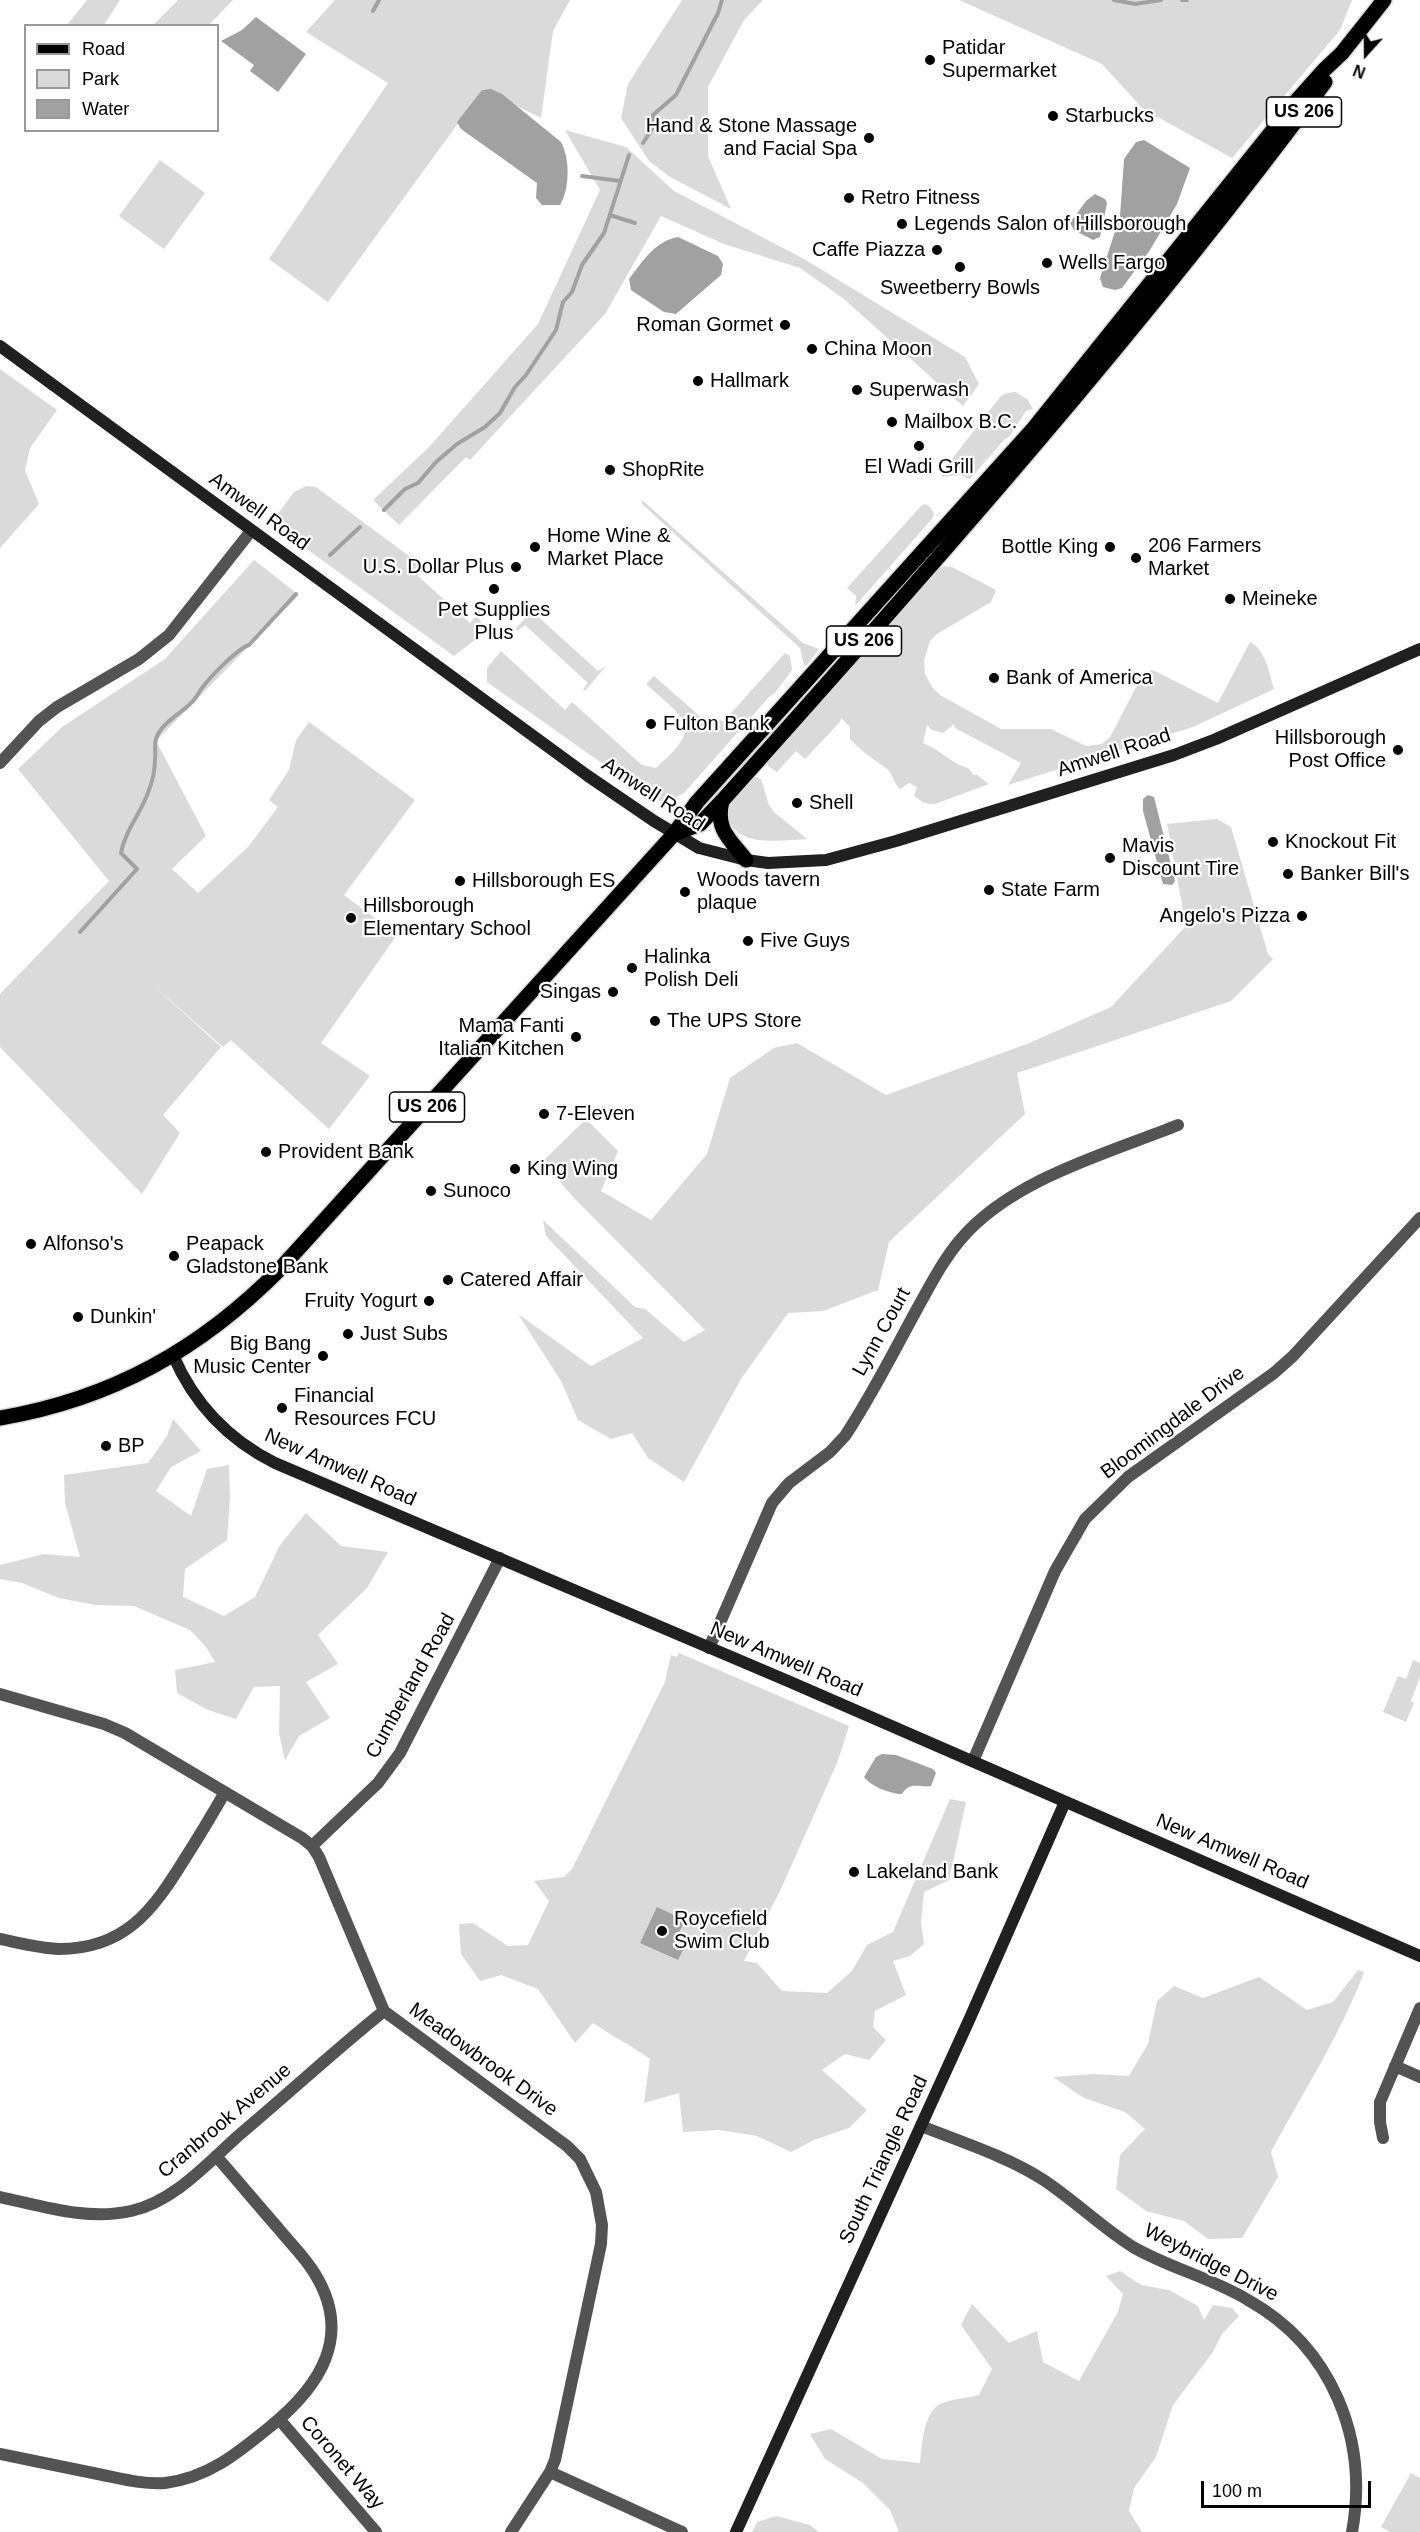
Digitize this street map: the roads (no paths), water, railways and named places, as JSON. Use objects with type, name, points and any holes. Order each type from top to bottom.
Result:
[{"type":"main road","name":"US 206","points":[[0,1418],[73,1401],[173,1355],[240,1309],[280,1269],[674,834],[697,802],[1034,428],[1298,99],[1323,70],[1342,53],[1384,0]]},
{"type":"main road","name":"US 206","points":[[674,834],[700,824],[722,801],[1075,399],[1300,117],[1330,75],[1342,53]]},
{"type":"main road","points":[[722,801],[718,818],[746,860]]},
{"type":"street","name":"Amwell Road","points":[[0,346],[588,776],[674,834],[699,848],[746,860],[792,863],[847,855],[1043,797],[1174,755],[1420,649]]},
{"type":"street","points":[[0,763],[39,721],[57,707],[139,659],[169,635],[251,531]]},
{"type":"street","name":"Lynn Court","points":[[709,1648],[772,1503],[789,1483],[830,1452],[845,1436],[934,1277],[960,1240],[986,1214],[1031,1185],[1178,1125]]},
{"type":"street","name":"Bloomingdale Drive","points":[[973,1761],[1055,1570],[1085,1519],[1128,1477],[1274,1373],[1312,1339],[1420,1218]]},
{"type":"street","name":"New Amwell Road","points":[[173,1355],[190,1389],[202,1406],[232,1437],[254,1452],[1420,1956]]},
{"type":"street","name":"Cumberland Road","points":[[312,1846],[378,1783],[400,1753],[500,1558]]},
{"type":"street","name":"Meadowbrook Drive","points":[[0,1694],[104,1724],[124,1733],[312,1846],[320,1857],[384,2011],[567,2146],[580,2159],[596,2192],[602,2225],[601,2244],[550,2472],[511,2532]]},
{"type":"street","points":[[0,1939],[61,1949],[99,1942],[128,1929],[160,1899],[225,1792]]},
{"type":"street","name":"South Triangle Road","points":[[736,2532],[921,2126],[1065,1802]]},
{"type":"street","points":[[1383,2138],[1380,2102],[1420,2008]]},
{"type":"street","name":"Cranbrook Avenue","points":[[0,2197],[84,2214],[132,2211],[164,2198],[384,2011]]},
{"type":"street","points":[[1395,2066],[1420,2077]]},
{"type":"street","name":"Weybridge Drive","points":[[921,2126],[1025,2169],[1131,2245],[1248,2300],[1284,2324],[1304,2345],[1324,2372],[1343,2410],[1355,2452],[1357,2470],[1356,2511],[1352,2532]]},
{"type":"street","points":[[0,2454],[122,2479],[163,2483],[181,2480],[213,2469],[279,2419],[306,2393],[322,2371],[330,2338],[328,2306],[323,2288],[306,2260],[216,2156]]},
{"type":"street","name":"Coronet Way","points":[[279,2419],[376,2532]]},
{"type":"street","points":[[550,2472],[682,2532]]},
{"type":"water","points":[[256,17],[306,54],[278,92],[250,71],[254,65],[221,41],[242,30]]},
{"type":"water","points":[[491,89],[502,94],[561,142],[566,156],[568,174],[566,191],[560,205],[542,205],[536,198],[537,183],[461,129],[457,122],[482,90]]},
{"type":"water","points":[[1144,140],[1190,168],[1177,204],[1150,250],[1122,288],[1115,290],[1103,287],[1100,278],[1120,216],[1124,159],[1136,142]]},
{"type":"water","points":[[1095,194],[1105,199],[1107,203],[1100,237],[1093,240],[1074,230],[1070,223],[1086,201]]},
{"type":"water","points":[[678,237],[718,256],[723,264],[721,275],[676,314],[664,312],[631,290],[629,279],[656,247]]},
{"type":"water","points":[[1148,795],[1154,797],[1175,881],[1172,885],[1163,884],[1143,811],[1143,799]]},
{"type":"water","points":[[882,1754],[896,1755],[933,1769],[936,1773],[931,1786],[912,1786],[902,1794],[897,1794],[871,1783],[864,1777],[876,1757]]},
{"type":"water","name":"Roycefield Swim Club","points":[[657,1907],[685,1920],[673,1945],[683,1950],[678,1960],[640,1943]]},
{"type":"waterway","points":[[373,11],[379,0]]},
{"type":"waterway","points":[[643,143],[652,129],[653,115],[676,95],[718,13],[722,0]]},
{"type":"waterway","points":[[1114,0],[1135,4],[1161,0]]},
{"type":"waterway","points":[[1182,0],[1187,0]]},
{"type":"waterway","points":[[384,510],[405,489],[418,483],[436,462],[457,444],[485,427],[500,413],[515,387],[526,375],[556,330],[563,302],[572,292],[582,265],[604,233],[629,155]]},
{"type":"waterway","points":[[582,176],[620,181]]},
{"type":"waterway","points":[[610,215],[635,223]]},
{"type":"waterway","points":[[330,555],[360,527]]},
{"type":"waterway","points":[[80,932],[137,869],[121,853],[153,778],[155,741],[158,733],[166,723],[193,701],[224,664],[249,645],[296,594]]},
{"type":"place","name":"Patidar Supermarket","points":[[930,60]]},
{"type":"place","name":"Starbucks","points":[[1053,116]]},
{"type":"place","name":"Hand & Stone Massage and Facial Spa","points":[[869,138]]},
{"type":"place","name":"Retro Fitness","points":[[849,198]]},
{"type":"place","name":"Legends Salon of Hillsborough","points":[[902,224]]},
{"type":"place","name":"Caffe Piazza","points":[[937,250]]},
{"type":"place","name":"Wells Fargo","points":[[1047,263]]},
{"type":"place","name":"Sweetberry Bowls","points":[[960,267]]},
{"type":"place","name":"Roman Gormet","points":[[785,325]]},
{"type":"place","name":"China Moon","points":[[812,349]]},
{"type":"place","name":"Hallmark","points":[[698,381]]},
{"type":"place","name":"Superwash","points":[[857,390]]},
{"type":"place","name":"Mailbox B.C.","points":[[892,422]]},
{"type":"place","name":"El Wadi Grill","points":[[919,446]]},
{"type":"place","name":"ShopRite","points":[[610,470]]},
{"type":"place","name":"Home Wine & Market Place","points":[[535,547]]},
{"type":"place","name":"Bottle King","points":[[1110,547]]},
{"type":"place","name":"206 Farmers Market","points":[[1136,558]]},
{"type":"place","name":"U.S. Dollar Plus","points":[[516,567]]},
{"type":"place","name":"Pet Supplies Plus","points":[[494,589]]},
{"type":"place","name":"Meineke","points":[[1230,599]]},
{"type":"place","name":"Bank of America","points":[[994,678]]},
{"type":"place","name":"Fulton Bank","points":[[651,724]]},
{"type":"place","name":"Hillsborough Post Office","points":[[1398,750]]},
{"type":"place","name":"Shell","points":[[797,803]]},
{"type":"place","name":"Knockout Fit","points":[[1273,842]]},
{"type":"place","name":"Mavis Discount Tire","points":[[1110,858]]},
{"type":"place","name":"Banker Bill's","points":[[1288,874]]},
{"type":"place","name":"Hillsborough ES","points":[[460,881]]},
{"type":"place","name":"State Farm","points":[[989,890]]},
{"type":"place","name":"Woods tavern plaque","points":[[685,892]]},
{"type":"place","name":"Angelo's Pizza","points":[[1302,916]]},
{"type":"place","name":"Hillsborough Elementary School","points":[[351,918]]},
{"type":"place","name":"Five Guys","points":[[748,941]]},
{"type":"place","name":"Halinka Polish Deli","points":[[632,968]]},
{"type":"place","name":"Singas","points":[[613,992]]},
{"type":"place","name":"The UPS Store","points":[[655,1021]]},
{"type":"place","name":"Mama Fanti Italian Kitchen","points":[[576,1037]]},
{"type":"place","name":"7-Eleven","points":[[544,1114]]},
{"type":"place","name":"Provident Bank","points":[[266,1152]]},
{"type":"place","name":"King Wing","points":[[515,1169]]},
{"type":"place","name":"Sunoco","points":[[431,1191]]},
{"type":"place","name":"Alfonso's","points":[[31,1244]]},
{"type":"place","name":"Peapack Gladstone Bank","points":[[174,1256]]},
{"type":"place","name":"Catered Affair","points":[[448,1280]]},
{"type":"place","name":"Fruity Yogurt","points":[[429,1301]]},
{"type":"place","name":"Dunkin'","points":[[78,1317]]},
{"type":"place","name":"Just Subs","points":[[348,1334]]},
{"type":"place","name":"Big Bang Music Center","points":[[323,1356]]},
{"type":"place","name":"Financial Resources FCU","points":[[282,1408]]},
{"type":"place","name":"BP","points":[[106,1446]]},
{"type":"place","name":"Lakeland Bank","points":[[854,1872]]},
{"type":"place","name":"Roycefield Swim Club","points":[[662,1931]]}]
